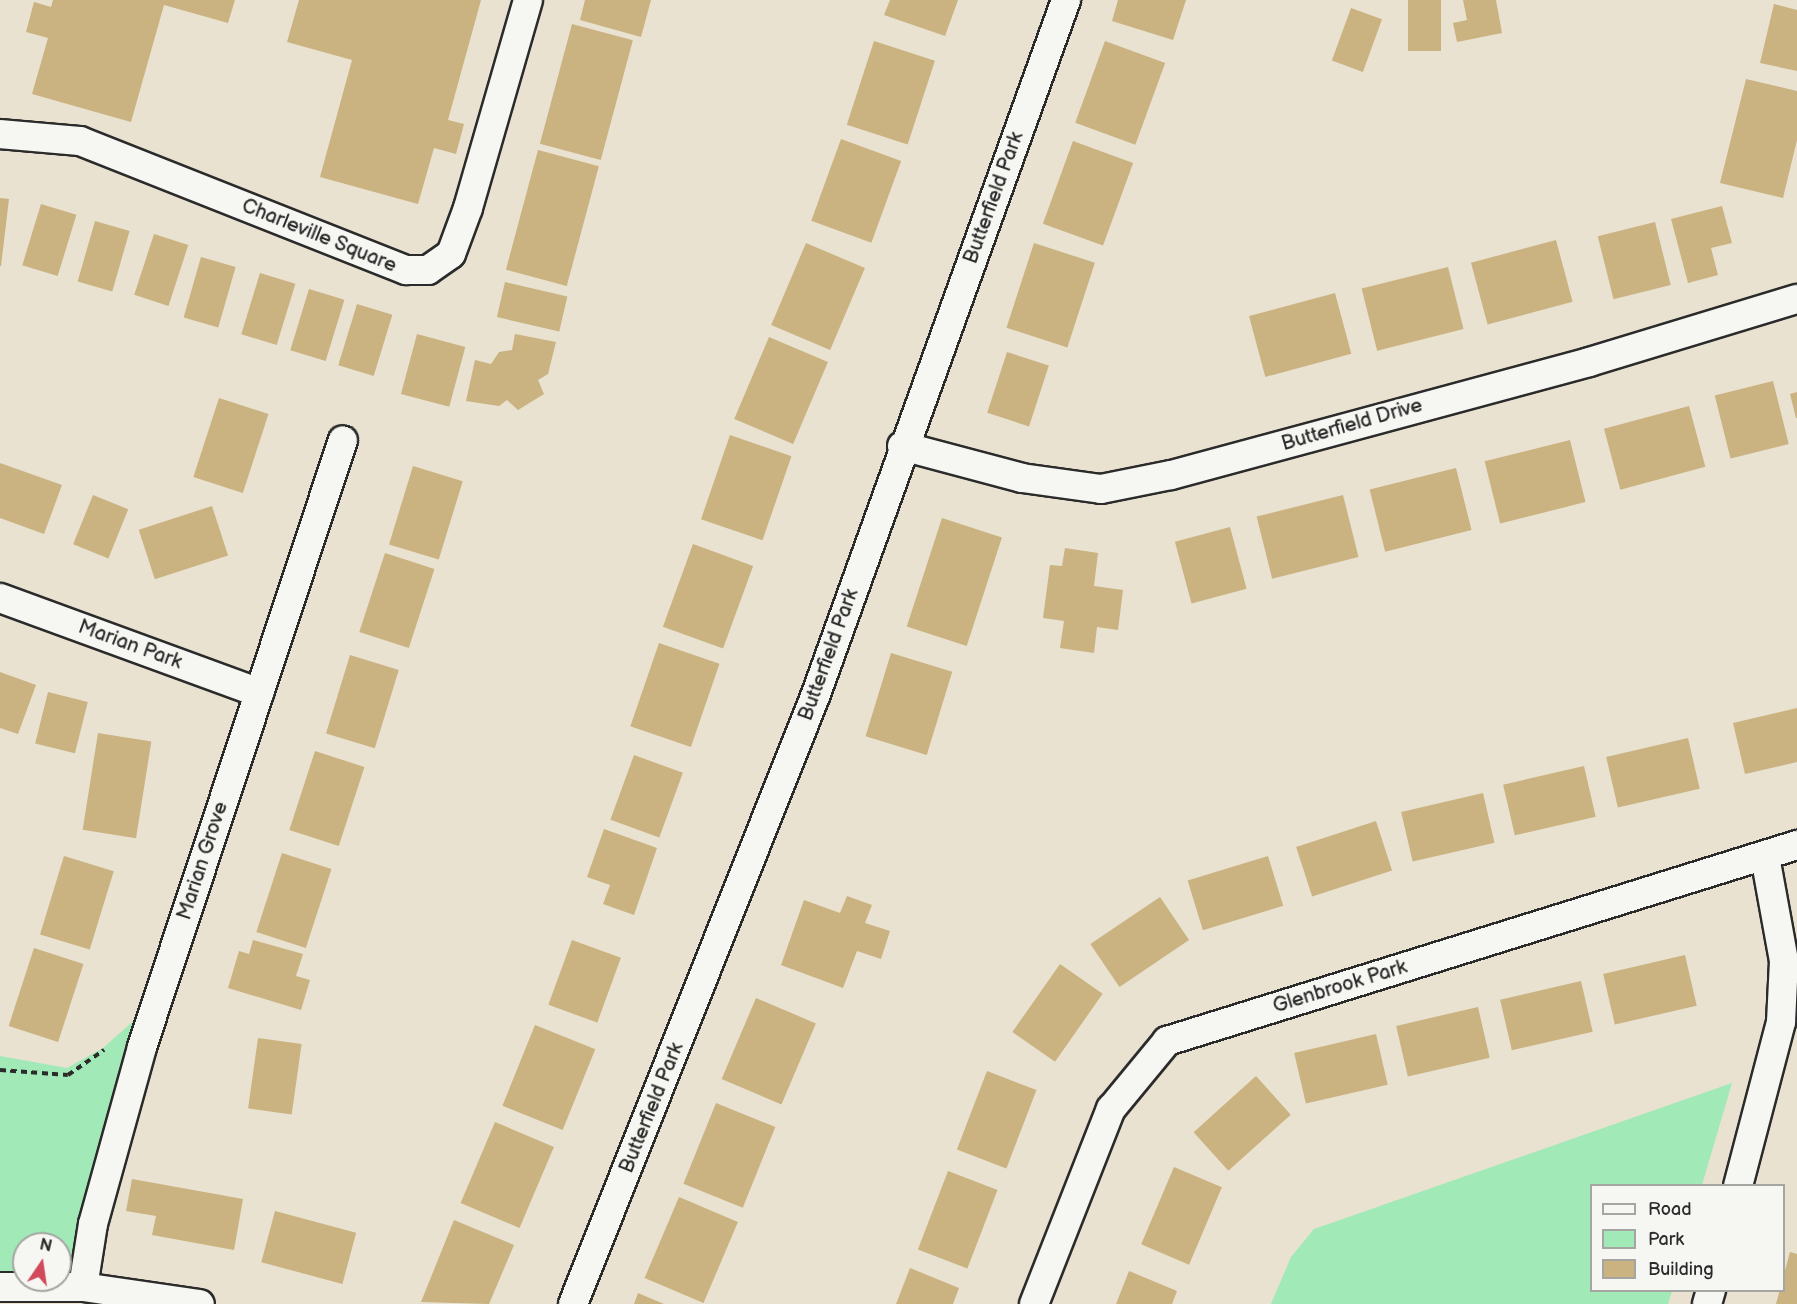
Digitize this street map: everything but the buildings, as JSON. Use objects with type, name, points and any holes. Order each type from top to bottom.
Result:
[{"type":"street","name":"Charleville Square","points":[[0,134],[80,141],[406,270],[428,270],[451,254],[465,218],[528,0]]},
{"type":"street","name":"Butterfield Park","points":[[573,1304],[816,694],[902,446],[1066,0]]},
{"type":"street","name":"Butterfield Drive","points":[[902,446],[1022,478],[1101,489],[1172,475],[1589,362],[1797,299]]},
{"type":"street","name":"Marian Grove","points":[[82,1287],[116,1135],[343,440]]},
{"type":"street","name":"Marian Park","points":[[0,598],[259,693]]},
{"type":"street","name":"Glenbrook Park","points":[[1034,1304],[1111,1109],[1167,1041],[1797,845]]},
{"type":"street","points":[[1738,1184],[1781,1022],[1784,961],[1765,856]]},
{"type":"street","points":[[0,1287],[82,1287],[200,1304]]},
{"type":"path","points":[[0,1070],[68,1075],[104,1050]]},
{"type":"green space","points":[[157,1000],[73,1267],[72,1232],[12,1232],[12,1272],[0,1273],[0,1056],[67,1068],[103,1048]]},
{"type":"green space","points":[[1732,1083],[1702,1184],[1590,1184],[1590,1292],[1672,1292],[1668,1304],[1271,1304],[1291,1257],[1314,1229]]}]
